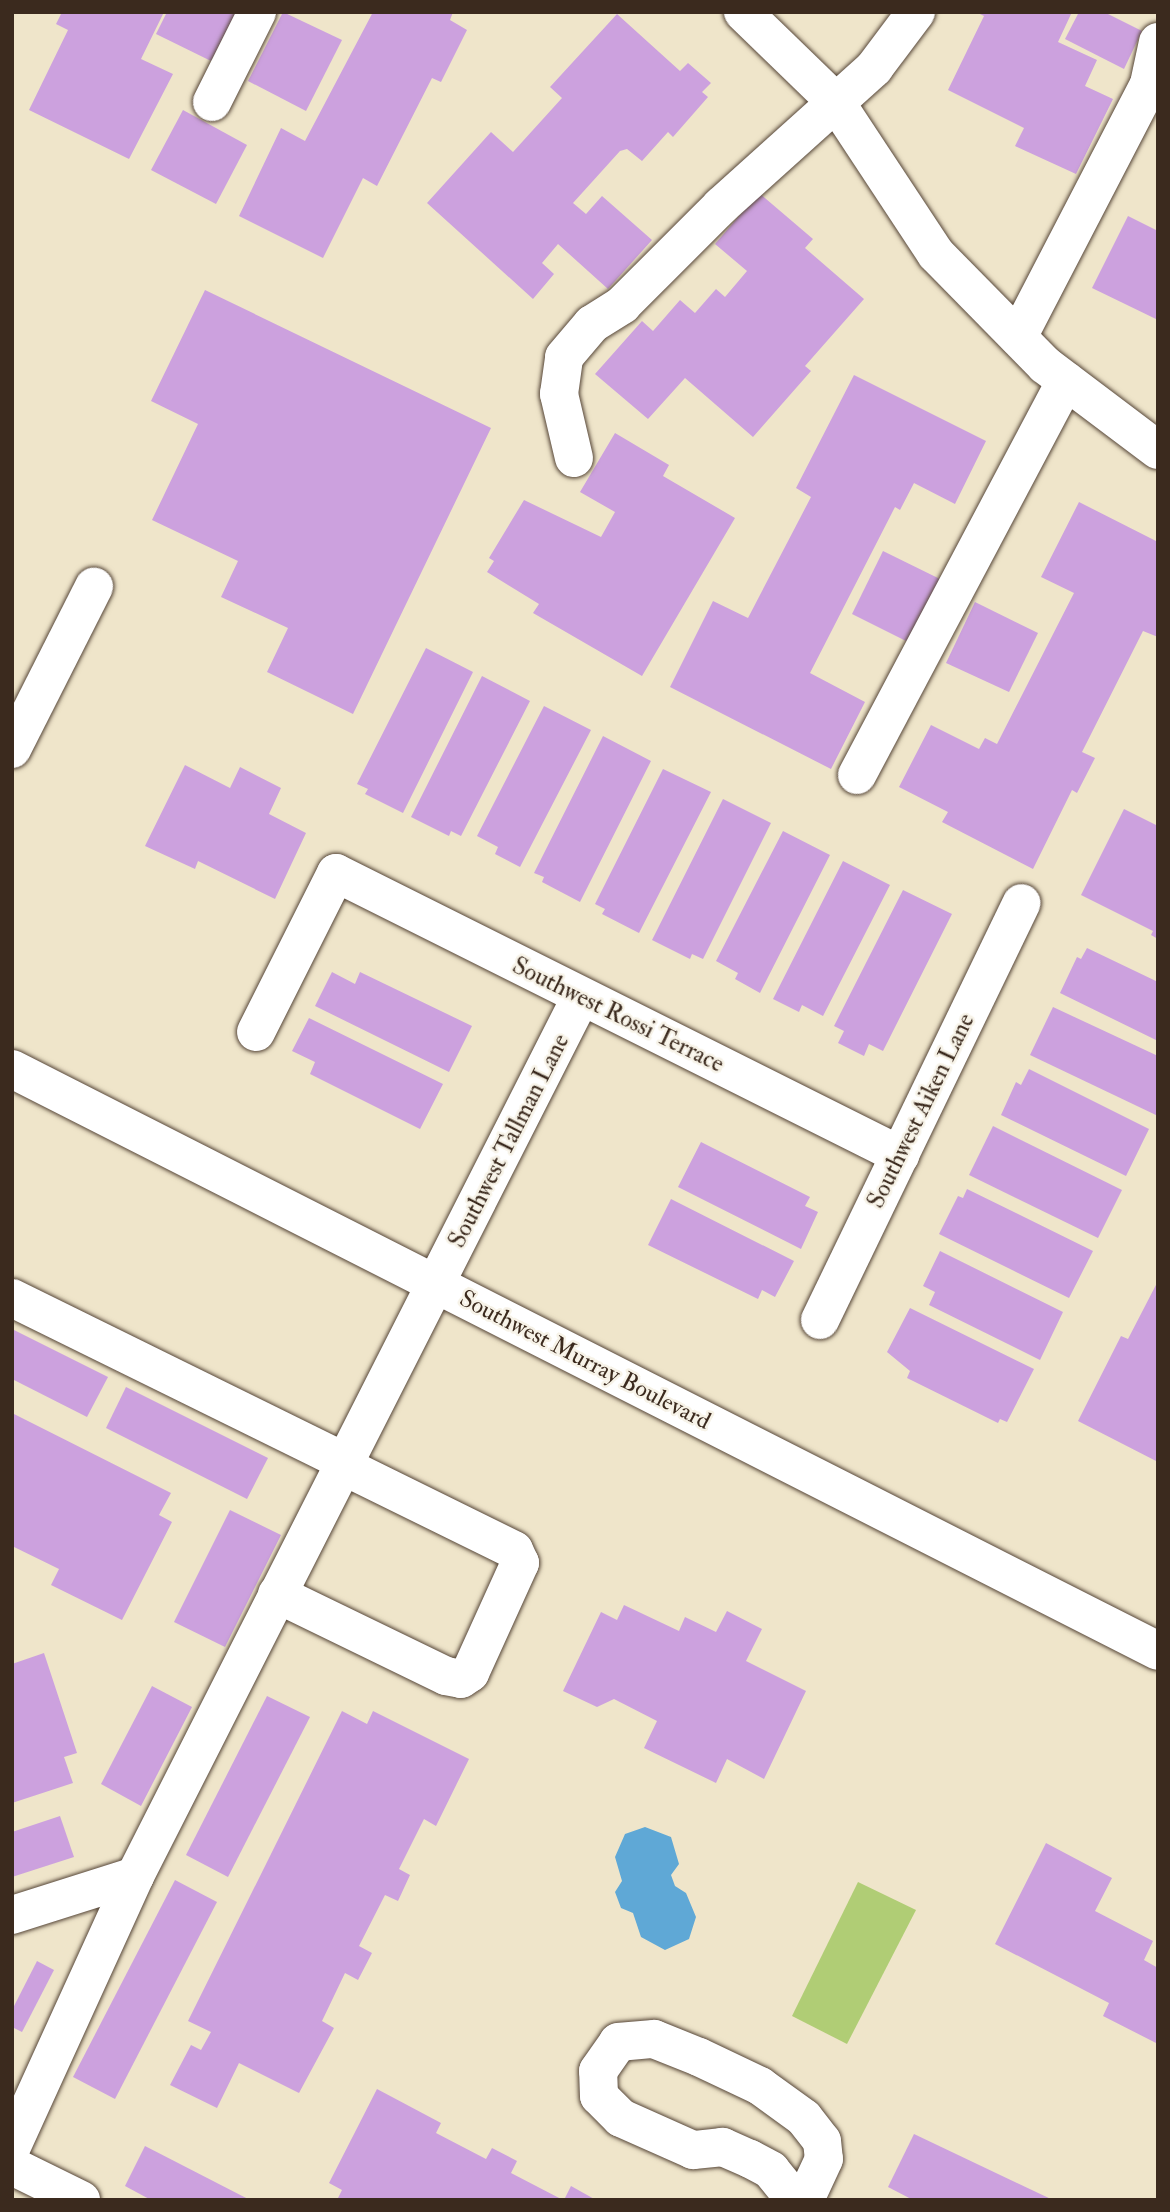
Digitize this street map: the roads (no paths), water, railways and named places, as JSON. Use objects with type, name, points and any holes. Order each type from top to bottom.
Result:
[{"type":"street","points":[[212,102],[257,12]]},
{"type":"street","points":[[743,12],[835,101],[936,254],[1066,381],[1158,450]]},
{"type":"street","points":[[574,458],[559,394],[564,357],[592,324],[622,306],[835,101],[874,68],[916,12]]},
{"type":"street","points":[[1018,337],[1149,84],[1158,42]]},
{"type":"street","points":[[857,775],[1066,381]]},
{"type":"street","points":[[12,749],[94,587]]},
{"type":"street","name":"Southwest Rossi Terrace","points":[[256,1032],[336,873],[900,1155]]},
{"type":"street","name":"Southwest Aiken Lane","points":[[820,1320],[1022,903]]},
{"type":"street","name":"Southwest Tallman Lane","points":[[12,2146],[135,1876],[581,997]]},
{"type":"street","name":"Southwest Murray Boulevard","points":[[12,1069],[1158,1651]]},
{"type":"street","points":[[12,1298],[514,1550],[520,1563],[470,1673],[461,1679],[446,1676],[277,1594]]},
{"type":"street","points":[[12,1915],[135,1876]]},
{"type":"street","points":[[795,2200],[771,2170],[750,2159],[723,2147],[694,2150],[621,2118],[599,2096],[598,2071],[618,2042],[654,2039],[699,2057],[760,2086],[804,2118],[822,2141],[824,2159],[805,2200]]},
{"type":"street","points":[[12,2166],[80,2200]]},
{"type":"water","points":[[645,1827],[671,1837],[679,1864],[671,1875],[675,1886],[686,1893],[696,1917],[689,1939],[665,1950],[641,1937],[633,1913],[621,1908],[615,1892],[622,1881],[615,1857],[625,1834]]}]
